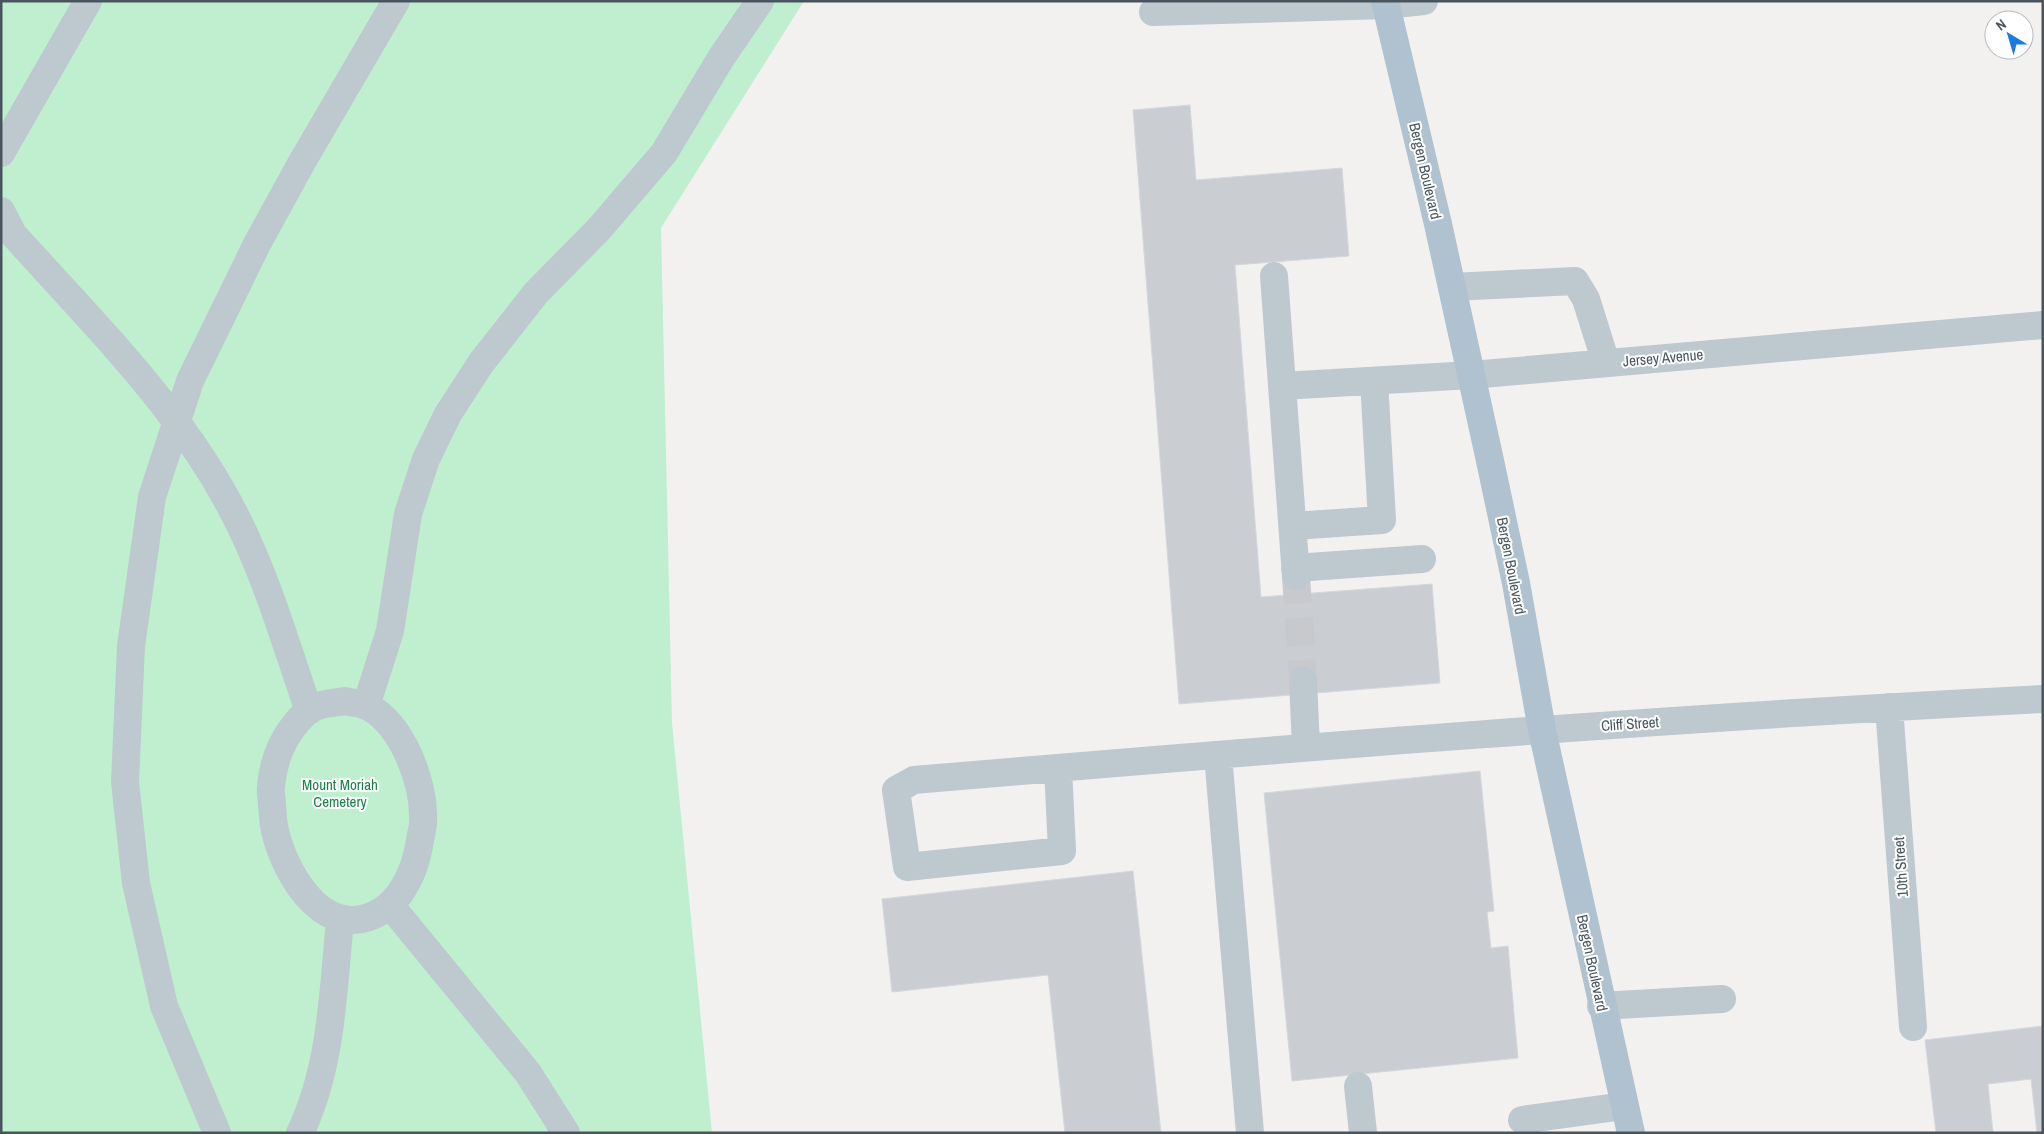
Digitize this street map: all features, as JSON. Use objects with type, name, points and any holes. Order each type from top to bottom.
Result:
[{"type":"main road","name":"Bergen Boulevard","points":[[1385,3],[1452,287],[1516,583],[1542,730],[1601,1006],[1631,1133]]},
{"type":"street","points":[[1,153],[88,1]]},
{"type":"street","points":[[217,1133],[164,1006],[136,883],[125,782],[131,646],[152,497],[190,381],[257,244],[302,162],[396,1]]},
{"type":"street","points":[[366,706],[390,631],[408,514],[426,458],[448,414],[481,364],[536,294],[599,229],[664,153],[721,58],[760,1]]},
{"type":"street","points":[[1154,12],[1424,1]]},
{"type":"street","points":[[1,211],[13,234],[169,409],[215,479],[247,539],[268,593],[308,711]]},
{"type":"street","points":[[1274,276],[1296,572],[1422,559]]},
{"type":"street","points":[[1452,287],[1575,281],[1586,298],[1606,363]]},
{"type":"street","name":"Jersey Avenue","points":[[1282,386],[1471,375],[2043,324]]},
{"type":"street","points":[[1292,526],[1382,520],[1374,381]]},
{"type":"street","points":[[1303,680],[1306,748]]},
{"type":"street","name":"Cliff Street","points":[[1058,768],[1062,851],[907,867],[896,790],[914,780],[1058,768],[1218,755],[1542,730],[1889,707],[2043,699]]},
{"type":"street","points":[[345,701],[366,706],[384,719],[395,733],[408,753],[420,788],[423,824],[417,857],[406,883],[390,905],[374,916],[340,920],[312,902],[292,876],[275,831],[270,788],[276,760],[287,736],[299,719],[308,711],[316,706],[345,701]]},
{"type":"street","name":"10th Street","points":[[1889,707],[1913,1027]]},
{"type":"street","points":[[1218,755],[1250,1133]]},
{"type":"street","points":[[390,905],[528,1073],[566,1133]]},
{"type":"street","points":[[300,1133],[311,1109],[329,1034],[340,920]]},
{"type":"street","points":[[1601,1006],[1722,999]]},
{"type":"street","points":[[1358,1086],[1363,1133]]},
{"type":"street","points":[[1522,1120],[1624,1106]]},
{"type":"green space","name":"Mount Moriah Cemetery","points":[[1,1],[804,1],[661,228],[672,723],[712,1133],[1,1133]]},
{"type":"building","points":[[1190,105],[1196,180],[1342,168],[1349,256],[1235,265],[1261,597],[1432,584],[1440,683],[1179,704],[1133,110]]},
{"type":"building","points":[[1480,771],[1494,911],[1487,912],[1491,948],[1508,946],[1518,1058],[1292,1081],[1264,793]]},
{"type":"building","points":[[1133,871],[1161,1133],[1065,1133],[1048,975],[892,992],[882,899]]},
{"type":"building","points":[[2043,1026],[2043,1133],[2037,1133],[2031,1079],[1988,1084],[1993,1133],[1936,1133],[1925,1040]]},
{"type":"tunnel","points":[[1296,576],[1303,680]]}]
